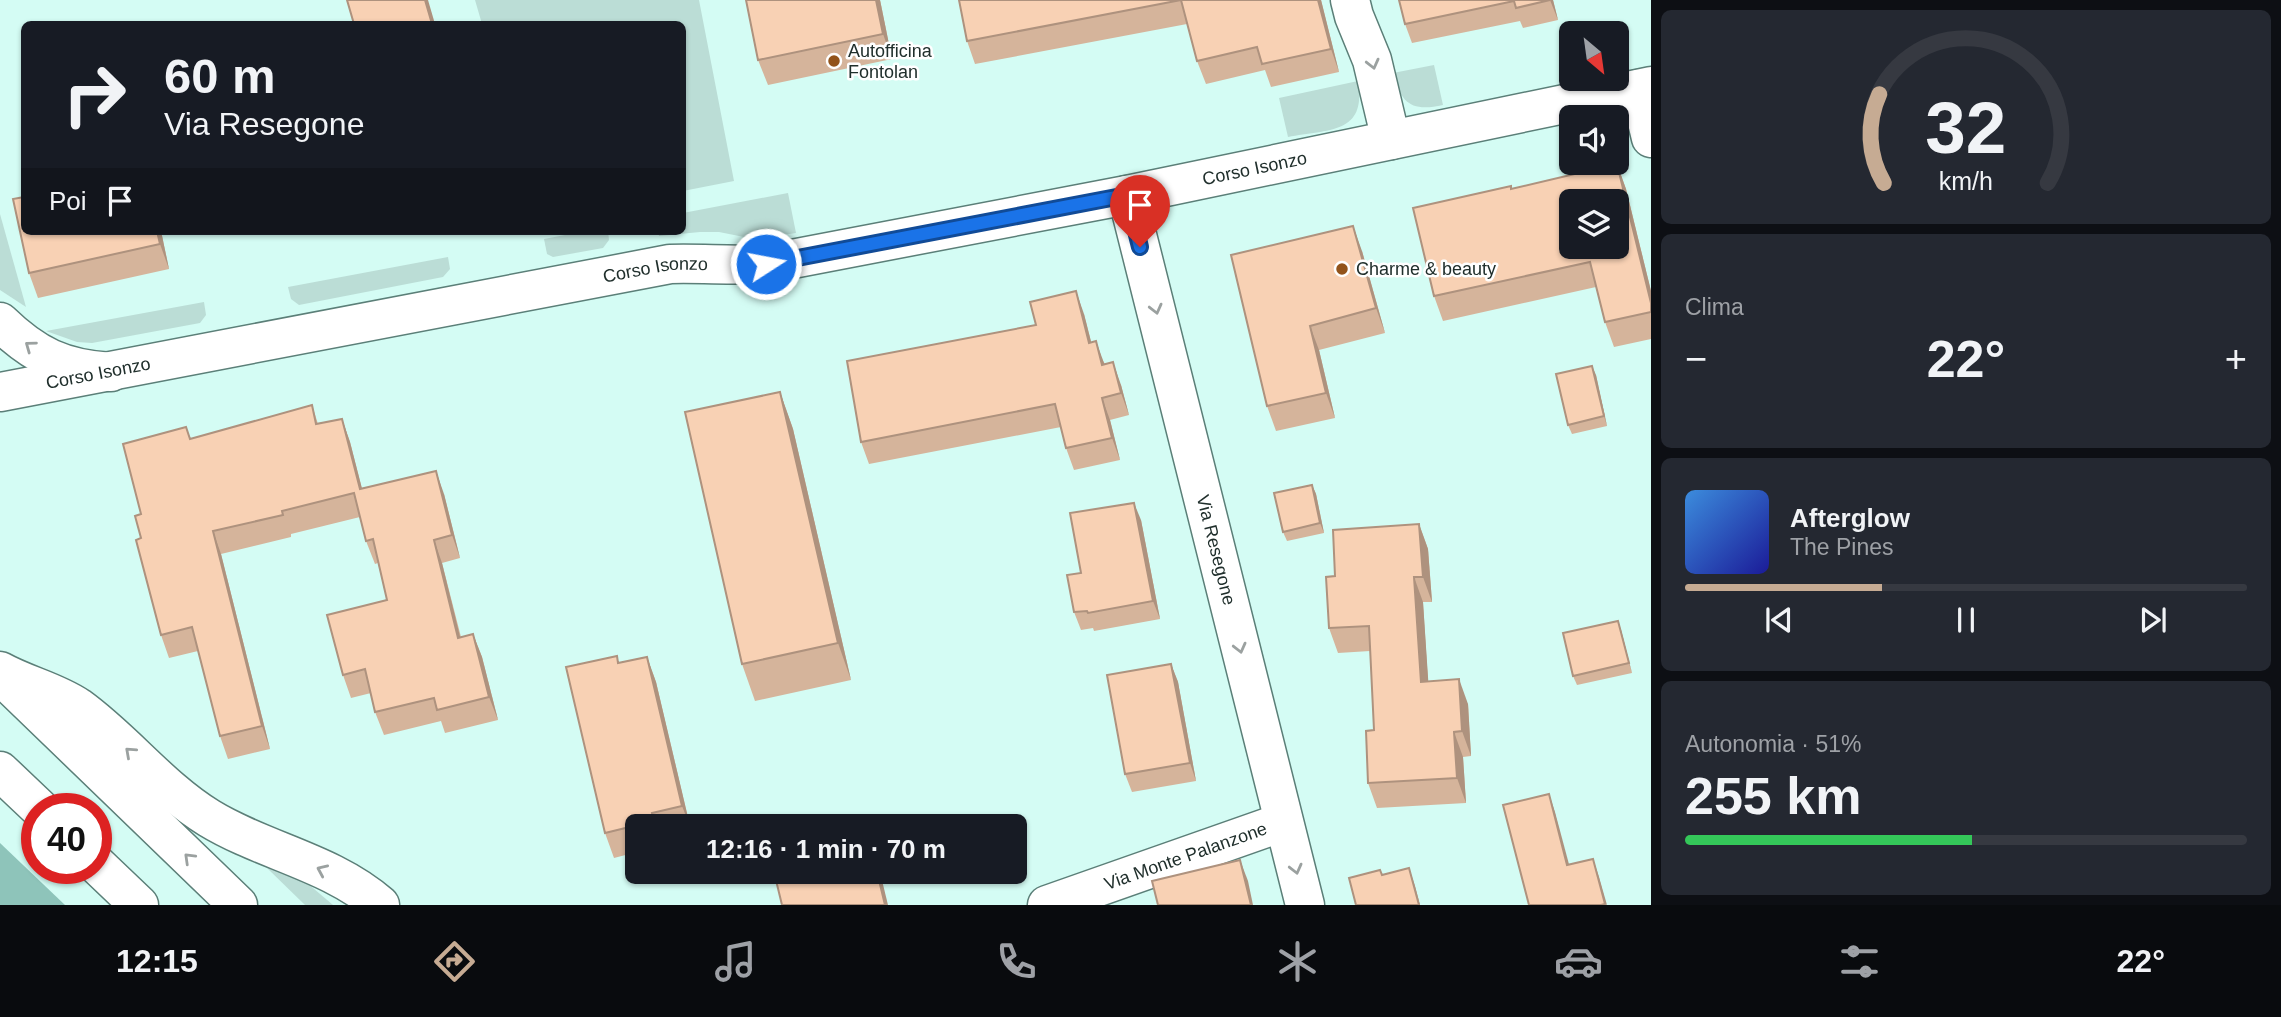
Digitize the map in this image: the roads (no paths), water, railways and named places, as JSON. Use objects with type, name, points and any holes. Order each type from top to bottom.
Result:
[{"type":"main road","points":[[1350,0],[1372,60],[1391,139]]},
{"type":"main road","name":"Corso Isonzo","points":[[0,392],[670,264],[766,264],[1127,195],[1645,88],[1651,138]]},
{"type":"main road","name":"Via Resegone","points":[[1127,195],[1305,905]]},
{"type":"main road","points":[[0,322],[35,351],[59,364],[111,372]]},
{"type":"main road","points":[[0,673],[238,905]]},
{"type":"main road","points":[[0,673],[75,705],[103,726],[189,804],[210,818],[328,872],[380,905]]},
{"type":"main road","points":[[0,771],[23,793]]},
{"type":"main road","name":"Via Monte Palanzone","points":[[1047,905],[1283,822]]},
{"type":"main road","points":[[112,879],[139,905]]},
{"type":"place","name":"Autofficina Fontolan","points":[[834,61]]},
{"type":"place","name":"Charme & beauty","points":[[1342,269]]}]
